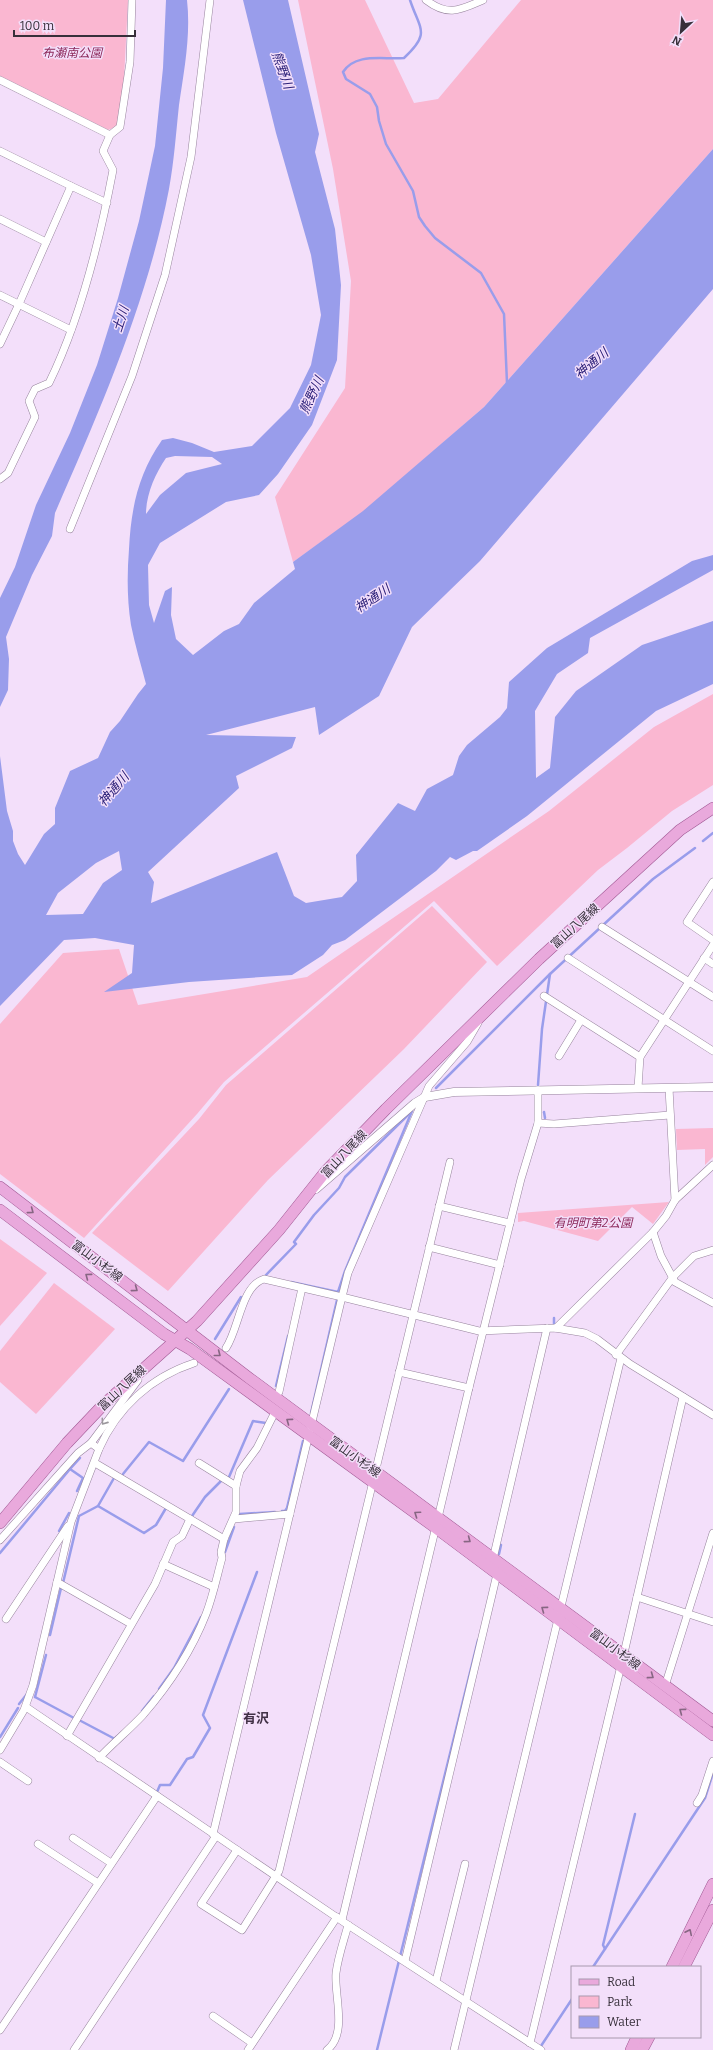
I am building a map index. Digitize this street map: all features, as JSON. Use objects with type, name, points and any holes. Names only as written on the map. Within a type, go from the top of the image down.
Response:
[{"type":"main road","name":"富山八尾線","points":[[0,1523],[67,1443],[103,1405],[187,1330],[306,1198],[326,1171],[486,1010],[539,958],[680,830],[713,808]]},
{"type":"main road","name":"富山小杉線","points":[[0,1187],[311,1425],[373,1477]]},
{"type":"main road","name":"富山小杉線","points":[[0,1210],[164,1334],[190,1349],[309,1436],[373,1477],[438,1523],[493,1559],[713,1735]]},
{"type":"main road","name":"富山小杉線","points":[[438,1523],[497,1574],[559,1613]]},
{"type":"main road","name":"富山小杉線","points":[[622,1661],[665,1686],[713,1721]]},
{"type":"main road","points":[[672,1966],[713,1884]]},
{"type":"main road","points":[[685,1966],[713,1910]]},
{"type":"main road","points":[[631,2050],[637,2038]]},
{"type":"main road","points":[[642,2050],[648,2038]]},
{"type":"street","points":[[0,479],[8,473],[35,418],[29,401],[36,389],[49,383],[62,357],[93,258],[107,203],[113,170],[103,151],[110,135],[120,127],[126,72],[129,15],[132,0]]},
{"type":"street","points":[[70,528],[132,376],[165,275],[191,157],[210,0]]},
{"type":"street","points":[[426,0],[436,8],[454,12],[483,0]]},
{"type":"street","points":[[0,80],[110,135]]},
{"type":"street","points":[[0,151],[107,203]]},
{"type":"street","points":[[0,344],[20,304],[71,186]]},
{"type":"street","points":[[0,219],[46,242]]},
{"type":"street","points":[[0,295],[71,330]]},
{"type":"street","points":[[713,882],[686,922],[713,940]]},
{"type":"street","points":[[602,927],[713,997]]},
{"type":"street","points":[[638,1088],[640,1057],[665,1021],[713,945]]},
{"type":"street","points":[[568,958],[713,1051]]},
{"type":"street","points":[[704,958],[713,964]]},
{"type":"street","points":[[544,996],[640,1057]]},
{"type":"street","points":[[74,2050],[215,1835],[348,1273],[416,1112],[425,1097],[429,1086],[467,1042],[486,1010]]},
{"type":"street","points":[[559,1056],[582,1020]]},
{"type":"street","points":[[306,1198],[398,1116],[425,1097],[454,1092],[713,1087]]},
{"type":"street","points":[[669,1088],[675,1200]]},
{"type":"street","points":[[248,2050],[340,1919],[438,1523],[469,1388],[510,1223],[527,1156],[538,1123],[538,1090]]},
{"type":"street","points":[[538,1123],[554,1124],[670,1115]]},
{"type":"street","points":[[237,1850],[201,1904],[242,1930],[276,1877],[281,1864],[450,1162]]},
{"type":"street","points":[[556,1328],[653,1232],[666,1216],[675,1200],[713,1165]]},
{"type":"street","points":[[439,1206],[510,1223]]},
{"type":"street","points":[[653,1232],[661,1256],[676,1282],[713,1303]]},
{"type":"street","points":[[429,1247],[500,1265]]},
{"type":"street","points":[[454,2050],[467,2001],[619,1357],[673,1277],[694,1256],[713,1250]]},
{"type":"street","points":[[226,1348],[235,1329],[246,1296],[258,1280],[264,1278],[479,1330],[556,1328],[585,1333],[597,1339],[619,1357],[713,1415]]},
{"type":"street","points":[[279,1392],[302,1288]]},
{"type":"street","points":[[493,1559],[547,1328]]},
{"type":"street","points":[[0,1540],[78,1453],[91,1443],[110,1415],[154,1358]]},
{"type":"street","points":[[0,1750],[26,1707],[33,1685],[71,1522],[100,1448],[115,1419],[137,1395],[167,1376],[194,1363]]},
{"type":"street","points":[[399,1372],[469,1388]]},
{"type":"street","points":[[530,2043],[622,1661],[683,1397]]},
{"type":"street","points":[[99,1758],[142,1716],[175,1672],[206,1614],[222,1558],[221,1552],[224,1539],[234,1519],[236,1486],[244,1464],[257,1448],[273,1416]]},
{"type":"street","points":[[91,1443],[100,1448]]},
{"type":"street","points":[[95,1462],[224,1539]]},
{"type":"street","points":[[199,1464],[236,1486]]},
{"type":"street","points":[[234,1519],[290,1514]]},
{"type":"street","points":[[66,1736],[155,1584],[173,1542],[182,1536],[190,1519]]},
{"type":"street","points":[[6,1619],[71,1522]]},
{"type":"street","points":[[665,1686],[713,1534]]},
{"type":"street","points":[[163,1564],[214,1587]]},
{"type":"street","points":[[405,1961],[497,1574]]},
{"type":"street","points":[[57,1582],[131,1624]]},
{"type":"street","points":[[637,1597],[713,1622]]},
{"type":"street","points":[[26,1707],[66,1736],[348,1925],[436,1980],[541,2050]]},
{"type":"street","points":[[697,1803],[702,1795],[713,1761]]},
{"type":"street","points":[[0,1762],[28,1781]]},
{"type":"street","points":[[0,2030],[157,1796]]},
{"type":"street","points":[[73,1838],[111,1863]]},
{"type":"street","points":[[38,1844],[98,1883]]},
{"type":"street","points":[[436,1980],[465,1864]]},
{"type":"street","points":[[327,2050],[334,2042],[338,2030],[336,1972],[348,1925]]},
{"type":"street","points":[[213,2016],[252,2043]]},
{"type":"green space","name":"布瀬南公園","points":[[0,0],[128,0],[124,79],[118,126],[108,130],[0,77]]},
{"type":"green space","points":[[298,0],[365,0],[414,103],[438,99],[521,0],[713,0],[713,149],[484,407],[363,512],[293,562],[275,497],[345,388],[351,281],[333,169]]},
{"type":"green space","points":[[713,694],[713,785],[672,811],[598,870],[497,966],[434,901],[224,1082],[197,1114],[84,1238],[0,1174],[0,1024],[63,953],[119,949],[138,1005],[307,977],[549,811],[654,727]]},
{"type":"green space","points":[[432,906],[487,962],[404,1049],[268,1180],[168,1291],[92,1233],[199,1119],[226,1085]]},
{"type":"green space","points":[[713,1128],[713,1157],[705,1165],[705,1149],[677,1150],[676,1129]]},
{"type":"green space","name":"有明町第2公園","points":[[669,1202],[653,1224],[632,1207],[598,1241],[524,1221],[518,1222],[518,1213]]},
{"type":"green space","points":[[0,1239],[47,1273],[0,1326]]},
{"type":"green space","points":[[54,1283],[115,1329],[36,1414],[0,1382],[0,1351]]},
{"type":"water","name":"土川","points":[[166,0],[187,0],[188,26],[172,168],[160,231],[136,313],[121,354],[89,435],[55,513],[52,536],[32,575],[6,637],[9,659],[8,690],[0,707],[0,598],[15,567],[36,505],[70,433],[97,365],[118,298],[139,221],[155,146],[163,68]]},
{"type":"water","points":[[243,0],[288,0],[319,134],[315,152],[335,229],[341,285],[337,360],[312,425],[278,474],[259,495],[226,502],[160,543],[148,565],[149,605],[154,623],[165,591],[172,587],[171,615],[176,639],[193,655],[224,631],[239,624],[254,603],[295,569],[293,562],[363,511],[484,407],[713,149],[713,289],[480,561],[412,627],[379,696],[319,735],[315,707],[206,735],[296,737],[292,748],[236,776],[239,788],[148,872],[154,882],[151,903],[277,852],[294,896],[306,903],[342,897],[357,881],[356,855],[398,803],[415,811],[427,789],[453,775],[459,756],[467,745],[500,717],[507,708],[509,682],[547,648],[692,561],[713,555],[713,570],[590,638],[588,653],[557,674],[535,711],[536,778],[550,768],[555,717],[576,691],[642,645],[713,621],[713,684],[656,711],[527,816],[477,851],[473,851],[456,860],[450,857],[436,871],[345,940],[332,945],[323,955],[292,975],[189,982],[104,992],[132,973],[134,945],[95,938],[64,940],[0,1006],[0,756],[7,811],[13,831],[13,841],[18,854],[25,865],[44,834],[55,824],[55,808],[70,771],[98,758],[110,732],[120,721],[146,684],[131,625],[128,597],[128,568],[130,534],[137,492],[147,466],[154,453],[162,440],[173,438],[192,443],[214,452],[252,446],[290,408],[311,365],[321,315],[311,255],[276,133]],"holes":[[[175,456],[212,457],[222,464],[186,473],[160,495],[146,514],[149,492],[158,471],[166,458]],[[119,851],[122,870],[103,883],[83,914],[46,915],[58,893],[96,863]]]},
{"type":"waterway","points":[[410,0],[421,31],[418,43],[412,50],[404,58],[363,59],[355,62],[343,72],[346,79],[370,94],[377,107],[379,121],[386,144],[413,191],[419,217],[435,238],[481,273],[504,314],[507,383]]},
{"type":"waterway","points":[[703,841],[713,833]]},
{"type":"waterway","points":[[436,1088],[550,974],[653,879],[695,848]]},
{"type":"waterway","points":[[538,1085],[542,1029],[550,974]]},
{"type":"waterway","points":[[291,1282],[338,1292],[345,1271],[412,1111]]},
{"type":"waterway","points":[[544,1112],[545,1118]]},
{"type":"waterway","points":[[265,1276],[296,1244],[294,1242],[314,1215],[339,1188],[345,1177],[410,1113]]},
{"type":"waterway","points":[[215,1339],[241,1297]]},
{"type":"waterway","points":[[311,1413],[337,1300]]},
{"type":"waterway","points":[[554,1318],[554,1325]]},
{"type":"waterway","points":[[276,1386],[288,1336]]},
{"type":"waterway","points":[[123,1474],[149,1442],[183,1461],[229,1389]]},
{"type":"waterway","points":[[229,1477],[253,1421],[266,1423]]},
{"type":"waterway","points":[[282,1511],[285,1511],[287,1508],[303,1441]]},
{"type":"waterway","points":[[77,1491],[83,1478],[70,1469],[80,1458]]},
{"type":"waterway","points":[[0,1553],[70,1469]]},
{"type":"waterway","points":[[63,1583],[79,1516],[98,1506],[114,1478]]},
{"type":"waterway","points":[[192,1516],[205,1497],[221,1481]]},
{"type":"waterway","points":[[98,1506],[144,1533],[156,1525],[166,1508]]},
{"type":"waterway","points":[[240,1514],[275,1512]]},
{"type":"waterway","points":[[59,1531],[69,1513]]},
{"type":"waterway","points":[[225,1552],[234,1527]]},
{"type":"waterway","points":[[499,1554],[501,1545]]},
{"type":"waterway","points":[[157,1792],[160,1785],[170,1785],[187,1759],[193,1757],[210,1728],[203,1715],[257,1572]]},
{"type":"waterway","points":[[50,1635],[61,1588]]},
{"type":"waterway","points":[[159,1689],[174,1668],[201,1617]]},
{"type":"waterway","points":[[377,2050],[478,1640]]},
{"type":"waterway","points":[[35,1697],[46,1655]]},
{"type":"waterway","points":[[19,1704],[27,1694]]},
{"type":"waterway","points":[[142,1711],[154,1696]]},
{"type":"waterway","points":[[35,1697],[74,1718]]},
{"type":"waterway","points":[[0,1737],[18,1708]]},
{"type":"waterway","points":[[79,1720],[115,1739],[116,1737]]},
{"type":"waterway","points":[[594,1966],[705,1798],[713,1773]]},
{"type":"waterway","points":[[605,1949],[603,1945],[635,1814]]},
{"type":"waterway","points":[[539,2049],[571,2001]]},
{"type":"district","name":"有沢","points":[[256,1718]]},
{"type":"water label","name":"熊野川","points":[[283,70]]},
{"type":"water label","name":"神通川","points":[[591,363]]},
{"type":"water label","name":"熊野川","points":[[311,395]]},
{"type":"water label","name":"神通川","points":[[372,598]]},
{"type":"water label","name":"神通川","points":[[113,789]]}]
